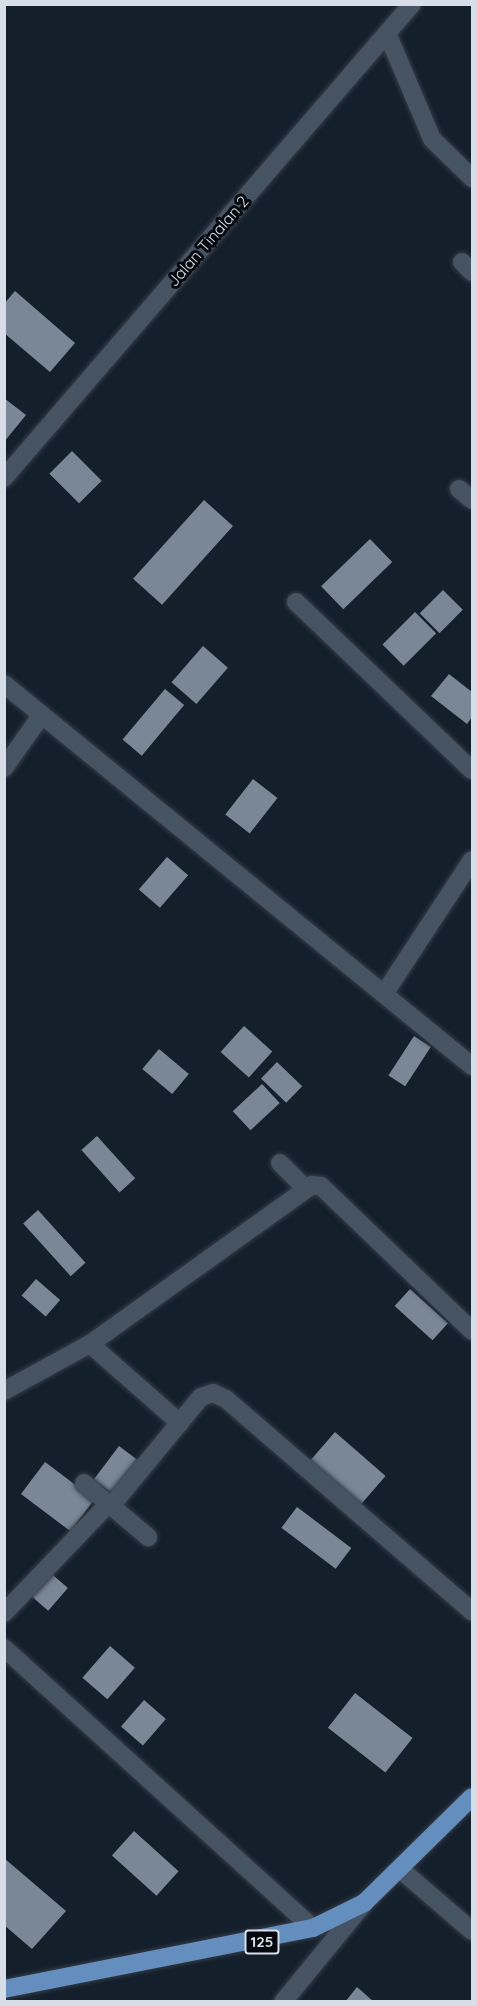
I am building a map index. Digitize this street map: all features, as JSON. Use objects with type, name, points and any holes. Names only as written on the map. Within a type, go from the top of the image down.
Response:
[{"type":"main road","name":"125","points":[[4,1989],[313,1928],[364,1903],[472,1797]]},
{"type":"street","name":"Jalan Tinalan 2","points":[[4,478],[412,4]]},
{"type":"street","points":[[387,33],[432,139],[472,178]]},
{"type":"street","points":[[297,602],[472,770]]},
{"type":"street","points":[[4,684],[472,1065]]},
{"type":"street","points":[[4,768],[41,716]]},
{"type":"street","points":[[384,994],[472,860]]},
{"type":"street","points":[[280,1163],[305,1188]]},
{"type":"street","points":[[4,1391],[90,1344],[305,1188],[321,1186],[472,1331]]},
{"type":"street","points":[[90,1344],[180,1423]]},
{"type":"street","points":[[4,1612],[110,1504],[201,1397],[213,1393],[226,1399],[472,1611]]},
{"type":"street","points":[[84,1483],[148,1536]]},
{"type":"street","points":[[4,1648],[313,1928]]},
{"type":"street","points":[[399,1869],[472,1931]]},
{"type":"street","points":[[283,2001],[364,1903]]},
{"type":"building","points":[[15,291],[75,343],[50,372],[4,333],[4,304]]},
{"type":"building","points":[[4,398],[26,415],[4,442]]},
{"type":"building","points":[[72,451],[102,481],[79,503],[49,474]]},
{"type":"building","points":[[204,500],[233,526],[162,605],[133,579]]},
{"type":"building","points":[[370,539],[392,562],[343,609],[321,586]]},
{"type":"building","points":[[443,590],[463,610],[439,633],[420,613]]},
{"type":"building","points":[[415,612],[436,633],[404,666],[382,645]]},
{"type":"building","points":[[203,646],[228,668],[196,704],[172,682]]},
{"type":"building","points":[[449,674],[472,692],[472,717],[467,724],[431,696]]},
{"type":"building","points":[[165,689],[184,705],[142,756],[123,740]]},
{"type":"building","points":[[253,779],[277,798],[250,834],[225,814]]},
{"type":"building","points":[[167,857],[188,875],[160,908],[139,889]]},
{"type":"building","points":[[244,1026],[272,1051],[249,1077],[221,1052]]},
{"type":"building","points":[[414,1036],[431,1047],[405,1086],[388,1075]]},
{"type":"building","points":[[159,1049],[189,1074],[172,1094],[142,1069]]},
{"type":"building","points":[[277,1062],[302,1086],[286,1103],[261,1079]]},
{"type":"building","points":[[262,1084],[280,1103],[250,1130],[233,1111]]},
{"type":"building","points":[[97,1136],[135,1178],[120,1192],[81,1150]]},
{"type":"building","points":[[38,1210],[86,1263],[71,1276],[23,1223]]},
{"type":"building","points":[[36,1279],[60,1300],[46,1317],[22,1296]]},
{"type":"building","points":[[410,1289],[448,1323],[433,1340],[395,1306]]},
{"type":"building","points":[[335,1432],[386,1476],[360,1505],[309,1461]]},
{"type":"building","points":[[119,1446],[139,1461],[114,1495],[94,1480]]},
{"type":"building","points":[[45,1462],[95,1499],[70,1531],[21,1494]]},
{"type":"building","points":[[297,1507],[351,1548],[336,1569],[281,1528]]},
{"type":"building","points":[[46,1569],[68,1588],[48,1611],[26,1592]]},
{"type":"building","points":[[110,1646],[135,1668],[107,1699],[82,1678]]},
{"type":"building","points":[[355,1693],[413,1738],[385,1773],[328,1728]]},
{"type":"building","points":[[144,1700],[166,1719],[143,1745],[121,1726]]},
{"type":"building","points":[[134,1831],[179,1871],[157,1896],[112,1856]]},
{"type":"building","points":[[4,1858],[66,1911],[32,1949],[4,1925]]},
{"type":"building","points":[[357,1987],[374,2002],[345,2002]]}]
